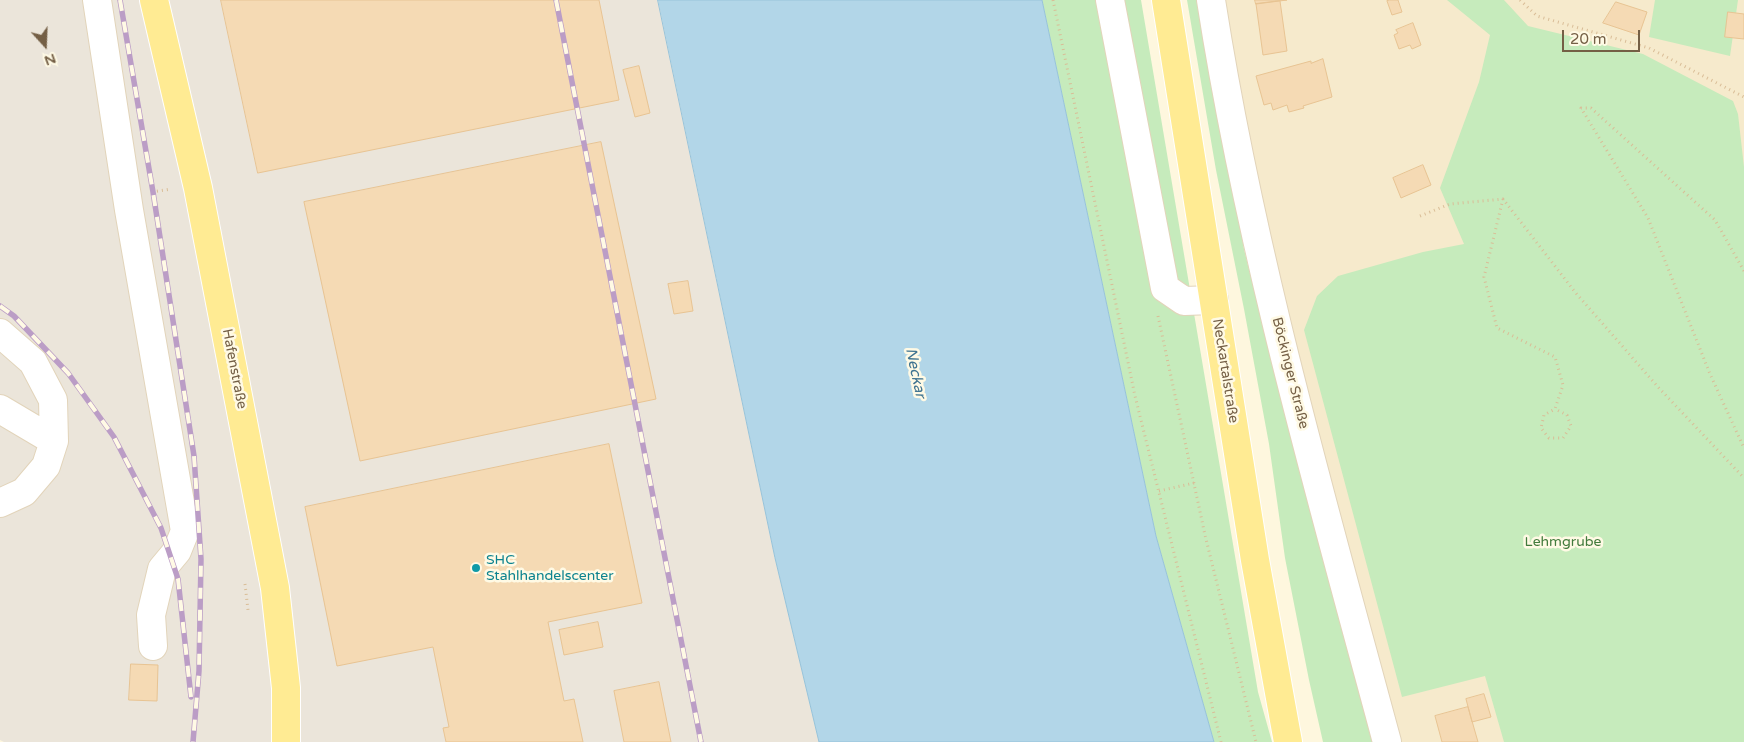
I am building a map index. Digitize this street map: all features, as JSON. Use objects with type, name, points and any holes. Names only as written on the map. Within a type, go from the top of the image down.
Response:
[{"type":"main road","name":"Hafenstraße","points":[[154,0],[198,188],[275,588],[286,688],[286,742]]},
{"type":"main road","name":"Neckartalstraße","points":[[1166,0],[1255,560],[1288,742]]},
{"type":"street","points":[[97,0],[127,197],[185,531],[177,551],[162,569],[151,615],[152,646]]},
{"type":"street","points":[[1110,0],[1165,288],[1184,301],[1214,300]]},
{"type":"street","name":"Böckinger Straße","points":[[1211,0],[1234,134],[1277,324],[1387,742]]},
{"type":"street","points":[[0,333],[33,362],[53,400],[54,441],[46,466],[24,492],[0,503]]},
{"type":"street","points":[[0,409],[54,441]]},
{"type":"path","points":[[1052,0],[1135,396],[1221,742]]},
{"type":"path","points":[[1520,0],[1537,16],[1648,48],[1744,97]]},
{"type":"path","points":[[1744,271],[1715,220],[1591,108],[1581,108],[1648,218],[1710,374],[1744,448]]},
{"type":"path","points":[[127,197],[173,189],[174,196]]},
{"type":"path","points":[[1420,216],[1450,204],[1503,199]]},
{"type":"path","points":[[1503,199],[1484,277],[1497,328],[1555,357],[1563,385],[1555,409],[1544,415],[1541,428],[1549,438],[1563,438],[1571,426],[1567,415],[1555,409]]},
{"type":"path","points":[[1503,199],[1574,292],[1658,387],[1744,478]]},
{"type":"path","points":[[1156,309],[1205,535],[1256,742]]},
{"type":"path","points":[[1159,491],[1194,483]]},
{"type":"path","points":[[244,575],[249,614]]},
{"type":"shaded area","points":[[0,0],[658,0],[775,558],[819,742],[4,742],[0,740]]},
{"type":"shaded area","points":[[1222,0],[1744,0],[1744,742],[1392,742],[1287,321]]},
{"type":"green space","points":[[1042,0],[1141,0],[1258,692],[1272,742],[1214,742],[1156,536]]},
{"type":"green space","points":[[1187,0],[1202,0],[1244,249],[1283,408],[1333,577],[1377,742],[1323,742],[1285,558],[1269,444],[1216,170]]},
{"type":"green space","name":"Lehmgrube","points":[[1447,0],[1504,0],[1528,26],[1643,54],[1733,101],[1738,114],[1744,167],[1744,742],[1504,742],[1485,676],[1402,697],[1304,330],[1317,296],[1338,276],[1423,252],[1464,244],[1440,188],[1479,82],[1490,35]]},
{"type":"green space","points":[[1655,0],[1738,0],[1730,56],[1649,37]]},
{"type":"water","name":"Neckar","points":[[658,0],[1042,0],[1156,536],[1214,742],[819,742],[775,558]]},
{"type":"building","points":[[221,0],[599,0],[619,100],[258,173]]},
{"type":"building","points":[[1255,0],[1287,0],[1256,4]]},
{"type":"building","points":[[1398,0],[1402,12],[1392,15],[1387,1]]},
{"type":"building","points":[[1280,1],[1287,51],[1263,55],[1256,4]]},
{"type":"building","points":[[1616,2],[1647,12],[1639,35],[1603,23]]},
{"type":"building","points":[[1728,12],[1744,14],[1744,39],[1725,37]]},
{"type":"building","points":[[1413,23],[1421,45],[1412,49],[1410,45],[1399,49],[1394,35],[1398,33],[1396,30]]},
{"type":"building","points":[[1323,59],[1332,97],[1289,112],[1287,105],[1273,110],[1271,103],[1264,105],[1256,76]]},
{"type":"building","points":[[639,66],[650,113],[635,117],[623,70]]},
{"type":"building","points":[[601,142],[656,399],[360,461],[304,202]]},
{"type":"building","points":[[1423,165],[1431,185],[1401,198],[1393,178]]},
{"type":"building","points":[[688,281],[693,311],[674,314],[668,284]]},
{"type":"building","name":"SHC Stahlhandelscenter","points":[[609,444],[642,603],[548,622],[564,701],[574,699],[583,742],[446,742],[443,728],[449,727],[433,647],[337,666],[305,507]]},
{"type":"building","points":[[598,622],[603,647],[564,655],[559,630]]},
{"type":"building","points":[[131,664],[158,665],[157,701],[129,700]]},
{"type":"building","points":[[659,682],[671,742],[624,742],[614,691]]},
{"type":"building","points":[[1484,694],[1491,717],[1472,722],[1466,699]]},
{"type":"building","points":[[1468,707],[1478,742],[1442,742],[1435,716]]},
{"type":"railway","points":[[120,0],[153,192],[194,456],[201,559],[199,671],[193,742]]},
{"type":"railway","points":[[556,0],[701,742]]},
{"type":"railway","points":[[0,306],[14,316],[68,373],[114,437],[161,528],[178,579],[191,697]]},
{"type":"place","name":"SHC Stahlhandelscenter","points":[[476,568]]}]
